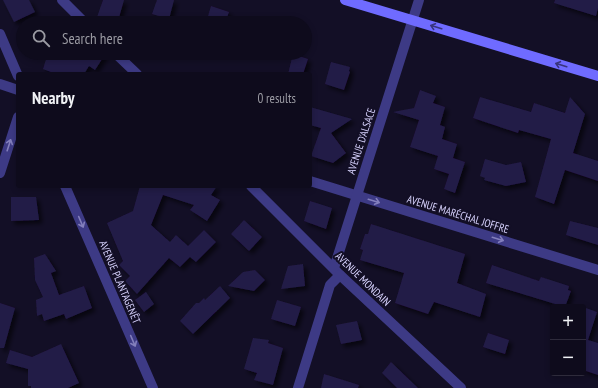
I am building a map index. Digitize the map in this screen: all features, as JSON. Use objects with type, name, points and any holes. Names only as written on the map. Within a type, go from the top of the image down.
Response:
[{"type":"street","points":[[62,0],[78,16]]},
{"type":"street","points":[[345,0],[598,76]]},
{"type":"street","name":"AVENUE D'ALSACE","points":[[298,388],[330,285],[337,272],[357,195],[419,0]]},
{"type":"street","points":[[0,34],[16,72]]},
{"type":"street","points":[[123,60],[135,72]]},
{"type":"street","points":[[0,84],[16,89]]},
{"type":"street","points":[[0,174],[16,123]]},
{"type":"street","name":"AVENUE MARÉCHAL JOFFRE","points":[[312,182],[598,270]]},
{"type":"street","name":"AVENUE PLANTAGENÊT","points":[[67,188],[153,388]]},
{"type":"street","name":"AVENUE MONDAIN","points":[[253,188],[337,272],[461,388]]},
{"type":"building","points":[[3,0],[29,0],[35,12],[27,16],[16,16],[16,21],[14,22]]},
{"type":"building","points":[[103,0],[124,0],[119,16],[97,16]]},
{"type":"building","points":[[157,0],[174,0],[170,16],[159,16],[152,14]]},
{"type":"building","points":[[555,0],[598,0],[596,16],[554,3]]},
{"type":"building","points":[[211,6],[229,12],[228,16],[208,16]]},
{"type":"building","points":[[46,60],[101,60],[95,70],[89,66],[85,72],[51,72],[43,69]]},
{"type":"building","points":[[292,60],[308,60],[304,72],[288,72]]},
{"type":"building","points":[[331,62],[350,67],[350,72],[344,90],[325,84]]},
{"type":"building","points":[[420,90],[436,96],[433,103],[445,107],[440,125],[445,127],[442,139],[457,144],[453,158],[465,162],[455,193],[444,189],[449,174],[434,169],[438,156],[410,147],[419,120],[393,112],[414,108]]},
{"type":"building","points":[[480,97],[531,112],[534,103],[565,113],[570,97],[585,114],[573,153],[598,161],[598,181],[565,170],[554,204],[535,197],[551,139],[519,130],[518,133],[473,118]]},
{"type":"building","points":[[312,108],[352,119],[331,133],[346,153],[333,163],[312,156],[321,128],[312,126]]},
{"type":"building","points":[[485,159],[506,165],[521,162],[526,182],[506,186],[484,180],[485,178],[480,176]]},
{"type":"building","points":[[139,188],[216,188],[211,195],[220,200],[207,221],[190,210],[194,205],[163,195],[151,225],[170,242],[176,235],[188,246],[204,230],[216,242],[196,262],[190,257],[180,267],[169,258],[137,294],[125,281],[130,276],[119,265],[123,261],[107,223],[133,211]]},
{"type":"building","points":[[11,197],[36,197],[39,220],[11,221]]},
{"type":"building","points":[[310,201],[332,208],[326,229],[304,221]]},
{"type":"building","points":[[244,220],[262,237],[249,251],[231,234]]},
{"type":"building","points":[[570,221],[598,228],[598,245],[566,235]]},
{"type":"building","points":[[371,224],[465,254],[457,283],[486,294],[480,317],[434,302],[428,314],[395,303],[404,273],[360,260],[363,250],[360,249],[365,234],[368,234]]},
{"type":"building","points":[[45,254],[56,271],[51,273],[59,295],[84,286],[92,308],[66,319],[64,314],[44,321],[42,314],[37,316],[36,300],[43,297],[35,280],[34,258]]},
{"type":"building","points":[[303,264],[305,286],[281,289],[288,266]]},
{"type":"building","points":[[492,265],[539,281],[541,277],[569,286],[568,290],[571,291],[566,304],[555,304],[486,283]]},
{"type":"building","points":[[255,270],[265,280],[254,291],[228,286],[243,272]]},
{"type":"building","points":[[220,286],[230,298],[193,334],[180,321],[196,303],[199,303],[204,298],[205,300]]},
{"type":"building","points":[[146,292],[154,304],[144,312],[135,300]]},
{"type":"building","points":[[277,300],[301,307],[295,326],[271,319]]},
{"type":"building","points":[[0,303],[15,308],[4,348],[0,348]]},
{"type":"building","points":[[586,308],[597,312],[588,340],[598,343],[598,375],[586,371]]},
{"type":"building","points":[[357,321],[362,340],[341,344],[336,325]]},
{"type":"building","points":[[488,333],[509,340],[505,354],[483,347]]},
{"type":"building","points":[[253,338],[269,340],[268,343],[283,348],[273,385],[254,380],[257,373],[244,369]]},
{"type":"building","points":[[61,344],[79,383],[68,388],[31,388],[31,386],[28,386],[28,369],[6,363],[10,350],[32,357]]},
{"type":"building","points":[[391,362],[418,388],[397,388],[382,373]]},
{"type":"building","points":[[324,374],[359,385],[358,388],[321,388]]}]
